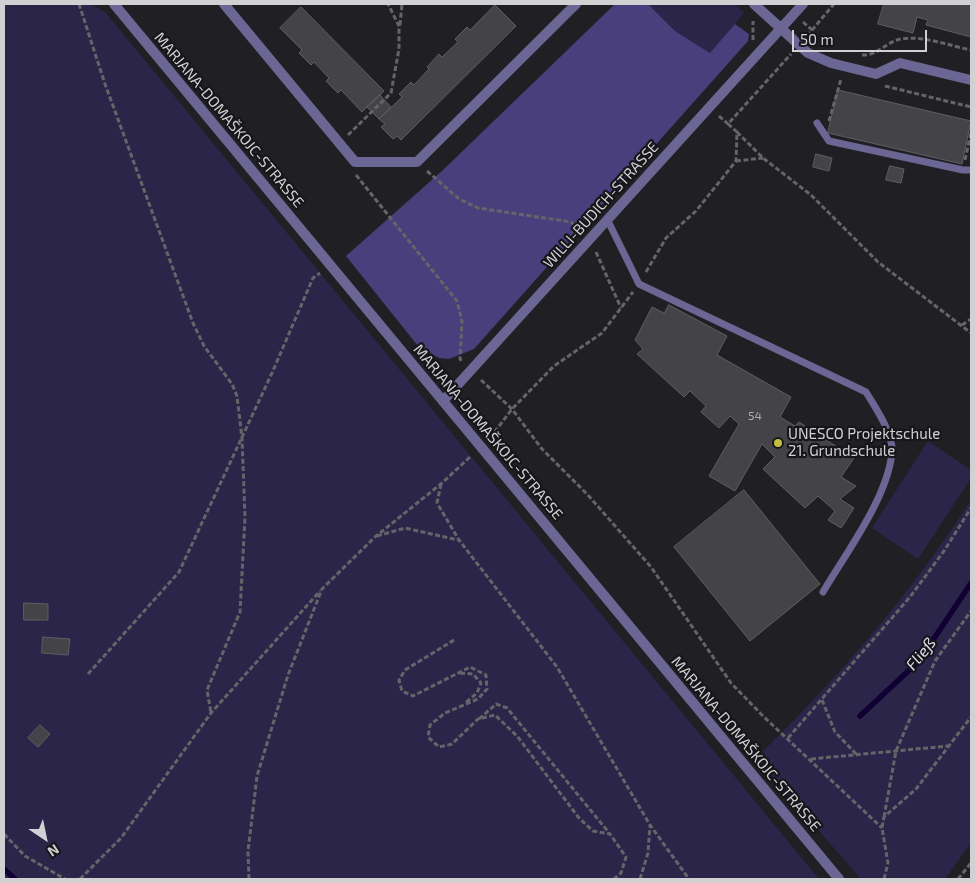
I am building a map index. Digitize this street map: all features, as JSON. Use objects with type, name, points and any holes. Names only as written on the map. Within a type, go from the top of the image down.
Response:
[{"type":"street","name":"MARJANA-DOMAŠKOJC-STRASSE","points":[[114,4],[839,879]]},
{"type":"street","points":[[224,4],[355,162],[417,162],[576,4]]},
{"type":"street","points":[[754,4],[798,46],[808,53],[831,63],[876,74],[900,63],[971,80]]},
{"type":"street","name":"WILLI-BUDICH-STRASSE","points":[[443,401],[608,221],[802,4]]},
{"type":"lane","points":[[817,123],[830,141],[963,170],[971,170]]},
{"type":"lane","points":[[608,221],[639,284],[866,392],[882,417],[892,450],[879,498],[823,592]]},
{"type":"path","points":[[79,4],[105,84],[193,324],[204,346],[232,384],[237,396],[242,438],[245,517],[240,612],[207,690],[211,714]]},
{"type":"path","points":[[388,4],[400,26]]},
{"type":"path","points":[[340,142],[391,93],[399,49],[402,4]]},
{"type":"path","points":[[834,4],[728,124],[763,158],[811,196],[878,262],[971,333]]},
{"type":"path","points":[[805,37],[812,42]]},
{"type":"path","points":[[856,55],[870,56],[900,39],[916,39],[971,50]]},
{"type":"path","points":[[80,879],[122,838],[211,714],[322,589],[375,537],[442,483],[497,432],[512,409],[554,366],[602,334],[639,284],[666,238],[696,211],[736,161],[737,132]]},
{"type":"path","points":[[736,161],[748,158],[763,158]]},
{"type":"path","points":[[355,162],[350,168],[457,301],[462,322],[460,359],[512,409],[542,449],[587,494],[651,567],[731,683],[882,828]]},
{"type":"path","points":[[417,162],[459,198],[478,208],[571,222],[584,233]]},
{"type":"path","points":[[88,674],[180,572],[313,278],[330,265]]},
{"type":"path","points":[[962,325],[971,319]]},
{"type":"path","points":[[442,483],[437,503],[459,540],[557,667],[650,825],[689,879]]},
{"type":"path","points":[[788,738],[910,597],[944,551],[971,508]]},
{"type":"path","points":[[375,537],[405,528],[459,540]]},
{"type":"path","points":[[249,879],[248,851],[257,776],[288,675],[322,589]]},
{"type":"path","points":[[884,879],[888,863],[882,828],[896,751],[935,661],[971,611]]},
{"type":"path","points":[[454,640],[405,670],[399,680],[402,691],[412,696],[470,667],[486,675],[487,689],[478,699],[444,712],[430,725],[428,737],[439,747],[452,744],[496,704],[507,708],[610,834],[626,858],[621,873],[614,879]]},
{"type":"path","points":[[460,673],[473,674],[481,683],[477,693],[463,705]]},
{"type":"path","points":[[822,699],[835,732],[858,756]]},
{"type":"path","points":[[478,719],[494,715],[506,724],[580,818],[593,831],[610,834]]},
{"type":"path","points":[[884,817],[916,789],[971,717]]},
{"type":"path","points":[[811,759],[949,746]]},
{"type":"path","points":[[640,879],[648,853],[650,825]]},
{"type":"path","points":[[4,834],[25,856],[65,879]]},
{"type":"path","points":[[958,879],[971,862]]},
{"type":"shaded area","points":[[4,4],[91,4],[105,12],[819,879],[4,879]]},
{"type":"shaded area","points":[[615,4],[648,4],[675,31],[710,53],[735,24],[749,34],[748,41],[474,349],[449,359],[439,358],[418,346],[346,256],[443,170]]},
{"type":"shaded area","points":[[648,4],[734,4],[744,13],[711,53],[675,31]]},
{"type":"shaded area","points":[[928,441],[971,470],[971,478],[918,559],[872,528]]},
{"type":"shaded area","points":[[971,500],[971,843],[945,879],[861,879],[756,758],[844,667],[898,603]]},
{"type":"building","points":[[884,4],[971,4],[971,37],[926,25],[928,20],[917,17],[913,33],[878,24]]},
{"type":"building","points":[[495,5],[516,26],[401,140],[397,136],[393,139],[381,127],[385,124],[379,119],[402,97],[399,94],[411,82],[414,85],[429,69],[427,67],[439,54],[442,57],[458,42],[455,39],[467,27],[470,30]]},
{"type":"building","points":[[301,7],[384,91],[362,112],[341,90],[338,93],[326,81],[329,78],[314,62],[311,65],[299,53],[302,50],[280,28]]},
{"type":"building","points":[[838,90],[971,121],[962,164],[828,133]]},
{"type":"building","points":[[380,95],[391,107],[379,119],[367,107]]},
{"type":"building","points":[[816,154],[832,158],[829,171],[813,167]]},
{"type":"building","points":[[890,166],[904,169],[901,183],[886,180]]},
{"type":"building","points":[[669,305],[727,336],[717,355],[791,397],[780,417],[795,426],[799,422],[854,458],[841,477],[856,486],[840,499],[854,508],[841,528],[828,520],[835,511],[818,496],[805,508],[763,469],[775,457],[762,444],[735,491],[709,476],[739,424],[730,416],[719,428],[701,412],[706,406],[690,391],[684,397],[637,354],[643,349],[635,340],[652,307],[664,313]]},
{"type":"building","points":[[744,490],[820,584],[750,641],[674,547]]},
{"type":"building","points":[[24,603],[48,604],[48,620],[24,620]]},
{"type":"building","points":[[43,637],[70,639],[68,655],[42,653]]},
{"type":"building","points":[[40,725],[50,734],[38,747],[28,738]]},
{"type":"waterway","name":"Fließ","points":[[860,716],[919,661],[971,583]]},
{"type":"waterway","name":"Fließ","points":[[4,869],[15,879]]},
{"type":"place","name":"UNESCO Projektschule 21. Grundschule","points":[[778,443]]}]
